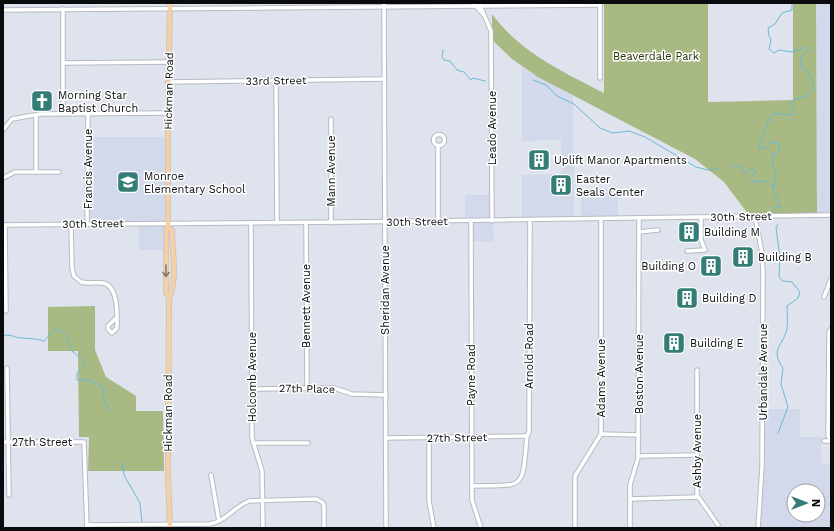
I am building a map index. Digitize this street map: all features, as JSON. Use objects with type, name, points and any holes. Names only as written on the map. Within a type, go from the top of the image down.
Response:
[{"type":"main road","name":"Hickman Road","points":[[170,6],[168,82],[168,225],[172,230],[173,263],[172,292],[169,298],[168,470],[170,526]]},
{"type":"street","points":[[274,3],[274,8]]},
{"type":"street","points":[[474,4],[485,16]]},
{"type":"street","points":[[480,4],[485,16]]},
{"type":"street","points":[[3,10],[170,6],[274,8],[384,5],[600,4],[600,78]]},
{"type":"street","name":"Sheridan Avenue","points":[[384,5],[386,528]]},
{"type":"street","points":[[63,9],[63,114]]},
{"type":"street","name":"Leado Avenue","points":[[485,16],[491,35],[492,221]]},
{"type":"street","points":[[63,63],[169,62]]},
{"type":"street","name":"33rd Street","points":[[168,82],[384,79]]},
{"type":"street","points":[[276,81],[277,223]]},
{"type":"street","name":"Francis Avenue","points":[[88,113],[88,224]]},
{"type":"street","points":[[3,130],[12,119],[36,114],[168,113]]},
{"type":"street","points":[[36,114],[36,172]]},
{"type":"street","name":"Mann Avenue","points":[[331,119],[331,223]]},
{"type":"street","points":[[438,146],[438,221]]},
{"type":"street","points":[[3,178],[15,172],[59,172]]},
{"type":"street","name":"30th Street","points":[[4,225],[168,225],[831,216]]},
{"type":"street","name":"Urbandale Avenue","points":[[755,217],[762,253],[763,279],[762,467],[758,528]]},
{"type":"street","points":[[687,251],[704,250],[701,218]]},
{"type":"street","name":"Boston Avenue","points":[[630,528],[630,485],[638,456],[639,435],[639,219]]},
{"type":"street","name":"Arnold Road","points":[[472,486],[512,485],[519,481],[524,473],[527,436],[529,432],[530,220]]},
{"type":"street","name":"Adams Avenue","points":[[574,528],[575,476],[601,434],[601,220]]},
{"type":"street","name":"Payne Road","points":[[471,221],[472,486],[474,509],[481,528]]},
{"type":"street","name":"Holcomb Avenue","points":[[251,223],[253,443],[261,462],[263,528]]},
{"type":"street","name":"Bennett Avenue","points":[[306,223],[307,388]]},
{"type":"street","points":[[71,224],[73,273],[81,282],[103,283],[111,287],[115,295],[116,318]]},
{"type":"street","points":[[4,225],[6,311]]},
{"type":"street","points":[[639,232],[658,230]]},
{"type":"street","points":[[824,297],[831,279]]},
{"type":"street","points":[[830,330],[828,436],[831,441]]},
{"type":"street","points":[[7,368],[9,495]]},
{"type":"street","name":"Ashby Avenue","points":[[697,370],[698,497],[718,524]]},
{"type":"street","name":"27th Place","points":[[252,389],[334,388],[352,394],[386,395]]},
{"type":"street","points":[[601,434],[639,435]]},
{"type":"street","name":"27th Street","points":[[386,438],[527,436]]},
{"type":"street","points":[[428,438],[429,501],[434,528]]},
{"type":"street","points":[[824,441],[831,441]]},
{"type":"street","name":"27th Street","points":[[3,442],[81,442],[86,445],[87,527]]},
{"type":"street","points":[[253,443],[308,443]]},
{"type":"street","points":[[638,456],[697,455]]},
{"type":"street","points":[[210,475],[219,522]]},
{"type":"street","points":[[630,499],[698,497]]},
{"type":"street","points":[[87,527],[210,524],[219,522],[243,503],[262,500],[316,499],[322,502],[324,506],[324,528]]},
{"type":"shaded area","points":[[816,3],[831,3],[831,212],[817,213]]},
{"type":"shaded area","points":[[522,67],[573,96],[574,217],[581,217],[581,189],[618,189],[618,219],[522,220],[522,175],[561,174],[561,140],[522,141]]},
{"type":"shaded area","name":"Monroe Elementary School","points":[[88,137],[168,137],[168,250],[139,250],[139,224],[88,224]]},
{"type":"shaded area","points":[[465,195],[492,195],[494,242],[471,241],[471,221],[465,221]]},
{"type":"shaded area","points":[[763,409],[800,409],[800,437],[821,437],[821,463],[831,464],[831,528],[758,528]]},
{"type":"green space","name":"Beaverdale Park","points":[[604,3],[708,3],[708,102],[793,100],[793,3],[816,3],[817,213],[748,214],[724,182],[695,159],[538,77],[512,59],[492,40],[492,14],[503,28],[516,40],[543,60],[604,93]]},
{"type":"green space","points":[[95,306],[95,350],[106,377],[136,396],[136,411],[163,411],[164,471],[88,471],[89,437],[79,437],[78,351],[48,351],[48,307]]},
{"type":"waterway","points":[[774,211],[773,208],[781,207],[773,189],[776,179],[772,158],[773,154],[778,152],[780,144],[771,142],[765,148],[760,149],[759,147],[771,115],[794,114],[790,104],[793,101],[807,95],[813,88],[813,82],[809,73],[802,69],[801,59],[807,51],[806,47],[792,52],[779,50],[774,53],[769,49],[771,40],[768,28],[775,24],[782,13],[792,10],[792,3]]},
{"type":"waterway","points":[[443,50],[442,57],[444,60],[450,61],[457,70],[464,72],[471,80],[473,78],[485,81]]},
{"type":"waterway","points":[[533,80],[546,85],[557,96],[574,104],[600,128],[613,133],[629,131],[645,137],[696,167],[708,170],[718,168]]},
{"type":"waterway","points":[[732,166],[739,165],[742,171],[746,173],[748,170],[754,169],[757,172],[752,176],[752,182],[764,181],[774,186]]},
{"type":"waterway","points":[[778,224],[776,228],[780,257],[779,277],[783,281],[792,282],[800,292],[798,298],[787,306],[787,328],[777,351],[777,356],[783,368],[781,384],[788,407],[778,433]]},
{"type":"waterway","points":[[3,336],[10,335],[19,338],[44,341],[55,329],[66,335],[72,351],[85,362],[77,373],[77,380],[90,380],[103,387],[103,398],[110,411]]},
{"type":"waterway","points":[[122,461],[124,475],[140,503],[142,522]]},
{"type":"place","name":"Morning Star Baptist Church","points":[[42,101]]},
{"type":"place","name":"Uplift Manor Apartments","points":[[539,160]]},
{"type":"place","name":"Monroe Elementary School","points":[[128,182]]},
{"type":"place","name":"Easter Seals Center","points":[[561,185]]},
{"type":"place","name":"Building M","points":[[689,232]]},
{"type":"place","name":"Building B","points":[[743,257]]},
{"type":"place","name":"Building O","points":[[711,266]]},
{"type":"place","name":"Building D","points":[[687,298]]},
{"type":"place","name":"Building E","points":[[674,343]]}]
